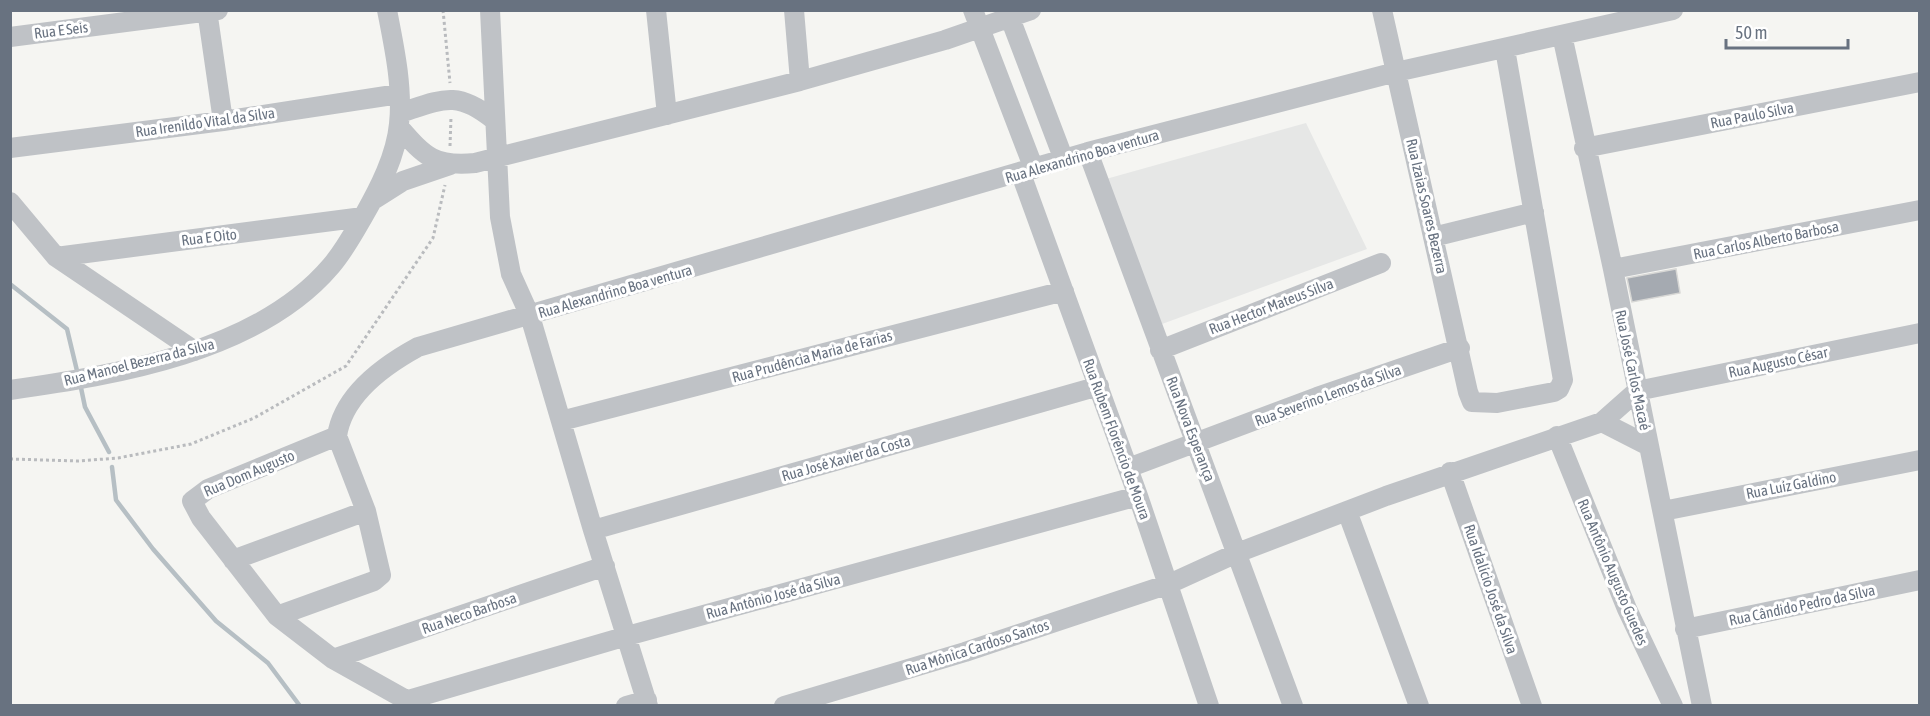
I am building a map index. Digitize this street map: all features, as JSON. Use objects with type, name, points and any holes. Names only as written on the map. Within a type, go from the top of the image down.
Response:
[{"type":"street","name":"Rua Manoel Bezerra da Silva","points":[[10,390],[123,369],[195,351],[249,329],[299,296],[329,268],[368,208],[389,163],[399,111],[387,10]]},
{"type":"street","points":[[490,10],[494,120],[504,243],[511,274],[530,316],[593,530],[648,703],[626,705]]},
{"type":"street","points":[[656,10],[667,115]]},
{"type":"street","points":[[794,10],[800,81]]},
{"type":"street","points":[[368,208],[403,181],[450,165],[498,158],[800,81],[976,20],[1031,10]]},
{"type":"street","name":"Rua Izaias Soares Bezerra","points":[[1382,10],[1472,402],[1497,403],[1554,392],[1562,385],[1563,369],[1534,212]]},
{"type":"street","name":"Rua Alexandrino Boa ventura","points":[[337,436],[339,422],[370,381],[392,362],[418,347],[1088,152],[1396,72],[1562,35],[1592,19],[1673,10]]},
{"type":"street","points":[[210,11],[223,121]]},
{"type":"street","name":"Rua E Seis","points":[[10,37],[210,11]]},
{"type":"street","points":[[1008,15],[1064,160]]},
{"type":"street","name":"Rua Rubem Florêncio de Moura","points":[[976,20],[1027,171],[1064,291],[1138,496],[1209,705]]},
{"type":"street","name":"Rua José Carlos Macaé","points":[[1562,35],[1584,148],[1613,269],[1636,391],[1702,705]]},
{"type":"street","points":[[1433,237],[1534,212],[1505,49]]},
{"type":"street","name":"Rua Paulo Silva","points":[[1584,148],[1920,82]]},
{"type":"street","name":"Rua Irenildo Vital da Silva","points":[[10,148],[223,121],[399,111],[451,99],[473,103],[494,120]]},
{"type":"street","points":[[399,111],[431,158],[450,165]]},
{"type":"street","name":"Rua Nova Esperança","points":[[1088,152],[1293,705]]},
{"type":"street","points":[[10,202],[56,257],[195,351]]},
{"type":"street","name":"Rua E Oito","points":[[56,257],[368,208]]},
{"type":"street","name":"Rua Carlos Alberto Barbosa","points":[[1613,269],[1920,210]]},
{"type":"street","name":"Rua Hector Mateus Silva","points":[[1160,350],[1381,263]]},
{"type":"street","name":"Rua Prudência Maria de Farias","points":[[561,421],[1064,291]]},
{"type":"street","name":"Rua Augusto César","points":[[1636,391],[1920,333]]},
{"type":"street","name":"Rua Severino Lemos da Silva","points":[[1128,468],[1460,348]]},
{"type":"street","name":"Rua José Xavier da Costa","points":[[593,530],[1099,386]]},
{"type":"street","points":[[1636,391],[1602,422],[1649,446]]},
{"type":"street","name":"Rua Mônica Cardoso Santos","points":[[784,705],[965,652],[1168,584],[1237,553],[1450,472],[1602,422]]},
{"type":"street","points":[[277,616],[379,579],[381,565],[366,512],[337,436]]},
{"type":"street","name":"Rua Dom Augusto","points":[[337,436],[197,495],[192,501],[233,560],[277,616],[333,659],[412,703]]},
{"type":"street","name":"Rua Antônio Augusto Guedes","points":[[1557,436],[1627,609],[1673,705]]},
{"type":"street","name":"Rua Luíz Galdino","points":[[1663,511],[1920,460]]},
{"type":"street","name":"Rua Idalício José da Silva","points":[[1450,472],[1533,705]]},
{"type":"street","name":"Rua Antônio José da Silva","points":[[412,703],[627,636],[1138,496]]},
{"type":"street","points":[[1347,511],[1419,705]]},
{"type":"street","points":[[233,560],[366,512]]},
{"type":"street","name":"Rua Neco Barbosa","points":[[333,659],[605,566]]},
{"type":"street","name":"Rua Cândido Pedro da Silva","points":[[1685,629],[1920,580]]},
{"type":"shaded area","points":[[1306,123],[1367,249],[1162,324],[1106,179]]},
{"type":"building","points":[[1676,269],[1680,293],[1632,302],[1627,278]]},
{"type":"waterway","points":[[10,284],[67,329],[78,375]]},
{"type":"waterway","points":[[80,383],[85,407],[109,452]]},
{"type":"waterway","points":[[112,467],[116,500],[153,549],[216,621],[268,663],[300,706]]}]
